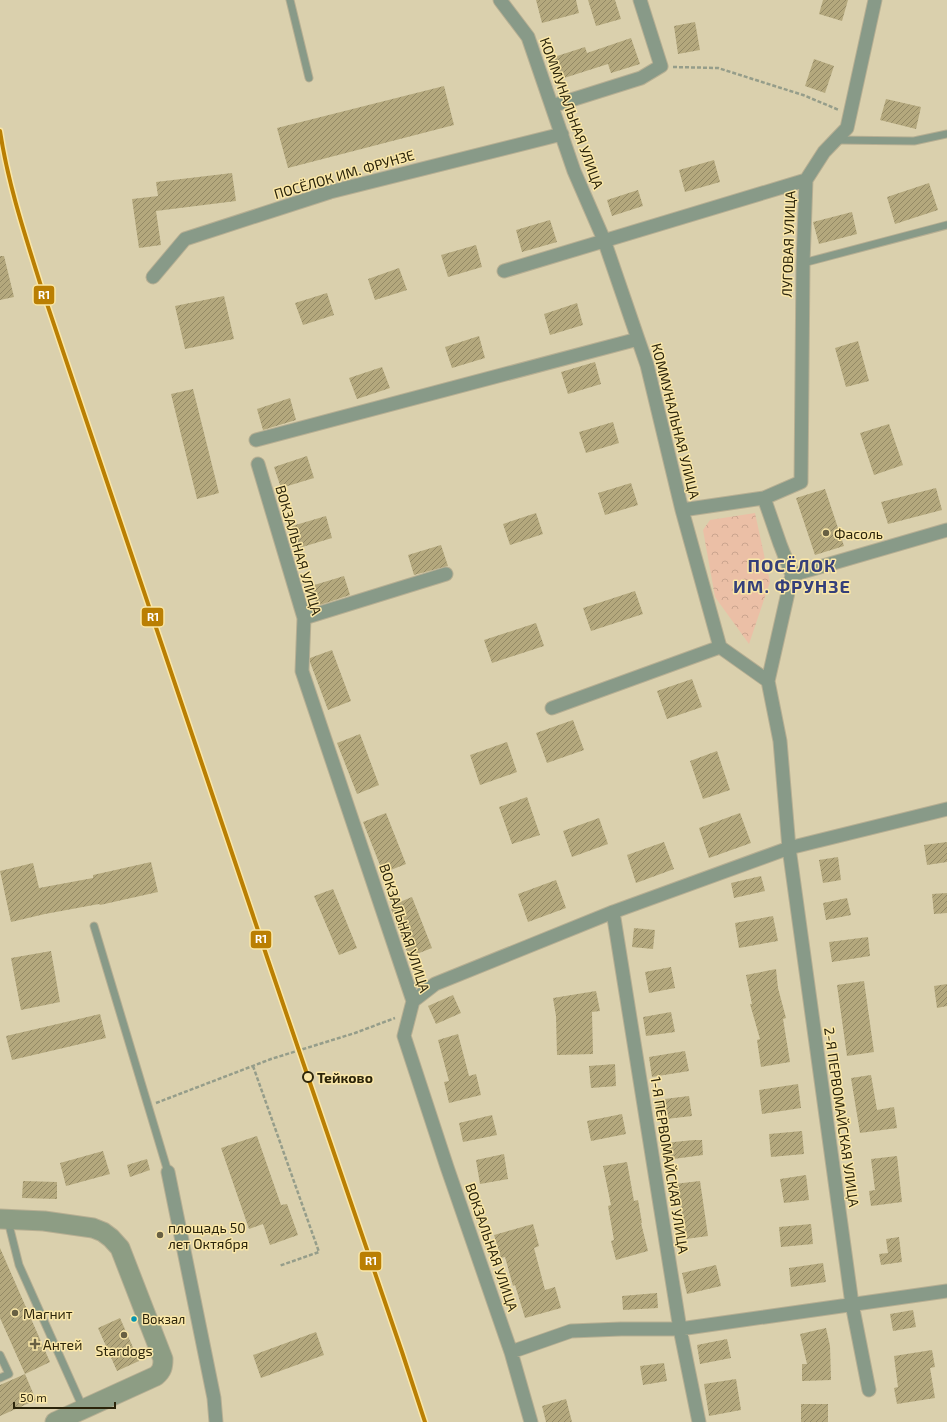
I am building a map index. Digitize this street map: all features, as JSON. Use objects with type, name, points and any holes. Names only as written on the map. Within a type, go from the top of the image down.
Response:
[{"type":"street","name":"КОММУНАЛЬНАЯ УЛИЦА","points":[[500,0],[528,37],[574,171],[604,240],[647,365],[682,510],[720,647]]},
{"type":"street","points":[[552,106],[641,78],[661,66],[640,0]]},
{"type":"street","name":"ЛУГОВАЯ УЛИЦА","points":[[764,498],[801,482],[803,263],[806,180],[824,152],[847,128],[875,0]]},
{"type":"street","name":"ПОСЁЛОК ИМ. ФРУНЗЕ","points":[[153,277],[185,240],[330,192],[562,134]]},
{"type":"street","points":[[504,271],[806,180]]},
{"type":"street","points":[[256,440],[638,339]]},
{"type":"street","name":"ВОКЗАЛЬНАЯ УЛИЦА","points":[[258,464],[304,618],[302,671],[413,1001],[404,1036],[447,1167],[511,1352],[531,1422]]},
{"type":"street","points":[[682,510],[764,498],[792,575],[768,681],[780,741],[789,848]]},
{"type":"street","points":[[792,575],[947,530]]},
{"type":"street","points":[[304,618],[446,574]]},
{"type":"street","points":[[552,708],[720,647],[768,681]]},
{"type":"street","points":[[413,1001],[435,984],[612,912],[789,848],[947,809]]},
{"type":"street","name":"2-Я ПЕРВОМАЙСКАЯ УЛИЦА","points":[[789,848],[852,1304],[869,1390]]},
{"type":"street","name":"1-Я ПЕРВОМАЙСКАЯ УЛИЦА","points":[[612,912],[680,1329],[699,1422]]},
{"type":"street","points":[[168,1172],[214,1398],[216,1422]]},
{"type":"street","points":[[4,1219],[44,1221],[93,1228],[103,1232],[111,1238],[120,1248],[163,1359],[163,1366],[156,1376],[55,1422]]},
{"type":"street","points":[[511,1352],[571,1331],[680,1329],[947,1291]]},
{"type":"lane","points":[[290,0],[309,78]]},
{"type":"lane","points":[[836,140],[914,141],[947,134]]},
{"type":"lane","points":[[803,263],[947,225]]},
{"type":"lane","points":[[94,926],[168,1172]]},
{"type":"lane","points":[[4,1219],[19,1266],[84,1409]]},
{"type":"lane","points":[[0,1355],[9,1374],[0,1378]]},
{"type":"path","points":[[661,66],[718,68],[803,95],[850,115]]},
{"type":"path","points":[[148,1106],[271,1059],[355,1033],[397,1018],[413,1001]]},
{"type":"path","points":[[254,1066],[319,1252],[279,1266]]},
{"type":"green space","points":[[755,513],[770,582],[749,644],[715,597],[703,530],[710,520]]},
{"type":"building","points":[[536,0],[576,0],[579,13],[542,23]]},
{"type":"building","points":[[588,0],[615,0],[621,19],[596,26]]},
{"type":"building","points":[[823,0],[848,0],[842,21],[819,14]]},
{"type":"building","points":[[695,22],[700,50],[678,54],[674,26]]},
{"type":"building","points":[[631,38],[640,64],[611,73],[608,64],[561,79],[554,57],[585,47],[587,53]]},
{"type":"building","points":[[814,59],[834,66],[825,93],[805,86]]},
{"type":"building","points":[[444,86],[454,125],[288,168],[277,128]]},
{"type":"building","points":[[886,99],[921,107],[916,129],[880,120]]},
{"type":"building","points":[[714,160],[720,182],[685,192],[679,170]]},
{"type":"building","points":[[232,173],[236,201],[156,211],[161,245],[139,248],[132,199],[158,196],[156,182]]},
{"type":"building","points":[[929,183],[938,210],[895,224],[887,197]]},
{"type":"building","points":[[638,190],[643,206],[612,216],[607,200]]},
{"type":"building","points":[[852,212],[857,234],[819,244],[813,222]]},
{"type":"building","points":[[550,220],[557,242],[522,252],[516,230]]},
{"type":"building","points":[[476,245],[482,267],[448,277],[441,255]]},
{"type":"building","points":[[0,256],[4,256],[14,297],[0,300]]},
{"type":"building","points":[[399,268],[407,290],[375,300],[368,279]]},
{"type":"building","points":[[327,293],[334,315],[303,325],[295,303]]},
{"type":"building","points":[[224,296],[234,339],[185,349],[175,306]]},
{"type":"building","points":[[577,303],[583,325],[550,335],[544,314]]},
{"type":"building","points":[[479,336],[485,358],[452,368],[445,347]]},
{"type":"building","points":[[858,341],[869,381],[846,387],[835,348]]},
{"type":"building","points":[[595,362],[601,384],[568,394],[561,372]]},
{"type":"building","points":[[382,367],[390,388],[357,399],[349,378]]},
{"type":"building","points":[[193,389],[219,493],[197,499],[171,394]]},
{"type":"building","points":[[290,398],[296,420],[263,430],[257,409]]},
{"type":"building","points":[[613,422],[619,443],[586,453],[579,432]]},
{"type":"building","points":[[889,424],[903,465],[874,475],[860,433]]},
{"type":"building","points":[[307,456],[314,478],[281,488],[274,467]]},
{"type":"building","points":[[631,483],[638,505],[605,515],[598,493]]},
{"type":"building","points":[[936,488],[942,510],[888,524],[881,502]]},
{"type":"building","points":[[825,489],[844,546],[815,555],[796,498]]},
{"type":"building","points":[[536,513],[543,534],[510,545],[503,524]]},
{"type":"building","points":[[326,516],[332,538],[299,548],[292,526]]},
{"type":"building","points":[[441,545],[448,566],[414,575],[408,555]]},
{"type":"building","points":[[344,576],[350,595],[317,606],[311,586]]},
{"type":"building","points":[[635,591],[643,614],[591,631],[583,608]]},
{"type":"building","points":[[536,623],[544,646],[492,663],[484,640]]},
{"type":"building","points":[[332,650],[351,701],[328,710],[310,662],[310,658]]},
{"type":"building","points":[[692,679],[702,707],[667,719],[657,691]]},
{"type":"building","points":[[573,720],[584,750],[547,763],[536,733]]},
{"type":"building","points":[[360,734],[379,785],[357,794],[337,743]]},
{"type":"building","points":[[507,742],[517,772],[480,785],[470,755]]},
{"type":"building","points":[[717,751],[730,790],[703,799],[690,761]]},
{"type":"building","points":[[527,797],[540,835],[512,844],[499,807]]},
{"type":"building","points":[[386,813],[406,864],[383,873],[363,822]]},
{"type":"building","points":[[740,813],[751,843],[709,858],[699,828]]},
{"type":"building","points":[[599,818],[608,844],[572,857],[563,831]]},
{"type":"building","points":[[664,842],[674,869],[636,883],[627,855]]},
{"type":"building","points":[[947,842],[947,862],[927,865],[924,845]]},
{"type":"building","points":[[838,857],[841,880],[823,883],[819,860]]},
{"type":"building","points":[[151,862],[158,892],[11,922],[0,871],[33,863],[39,888],[93,878],[93,875]]},
{"type":"building","points":[[761,876],[765,891],[734,898],[731,883]]},
{"type":"building","points":[[556,880],[566,908],[528,922],[518,894]]},
{"type":"building","points":[[333,889],[357,948],[339,955],[314,896]]},
{"type":"building","points":[[947,893],[947,913],[934,914],[932,894]]},
{"type":"building","points":[[412,897],[432,948],[409,957],[390,906]]},
{"type":"building","points":[[847,898],[851,915],[826,920],[823,903]]},
{"type":"building","points":[[773,916],[778,941],[739,948],[735,923]]},
{"type":"building","points":[[634,928],[655,930],[653,949],[632,947]]},
{"type":"building","points":[[868,937],[870,956],[832,962],[829,942]]},
{"type":"building","points":[[51,951],[60,1002],[21,1010],[11,958]]},
{"type":"building","points":[[671,967],[675,988],[649,993],[645,972]]},
{"type":"building","points":[[776,969],[778,988],[786,1018],[783,1019],[790,1062],[761,1067],[757,1040],[760,1039],[750,1004],[752,1004],[746,975]]},
{"type":"building","points":[[864,981],[874,1052],[847,1056],[837,985]]},
{"type":"building","points":[[947,984],[947,1006],[937,1008],[934,986]]},
{"type":"building","points":[[596,991],[600,1011],[592,1012],[593,1054],[557,1055],[556,1016],[553,998]]},
{"type":"building","points":[[453,995],[461,1013],[436,1024],[428,1006]]},
{"type":"building","points":[[671,1012],[675,1032],[646,1036],[643,1017]]},
{"type":"building","points":[[100,1014],[106,1038],[12,1060],[6,1036]]},
{"type":"building","points":[[458,1034],[469,1076],[476,1074],[481,1095],[449,1103],[444,1082],[449,1081],[438,1040]]},
{"type":"building","points":[[685,1051],[689,1071],[652,1077],[649,1057]]},
{"type":"building","points":[[615,1064],[616,1086],[591,1088],[589,1066]]},
{"type":"building","points":[[871,1075],[877,1110],[894,1107],[897,1128],[860,1133],[851,1078]]},
{"type":"building","points":[[798,1084],[801,1108],[762,1114],[759,1090]]},
{"type":"building","points":[[689,1096],[692,1116],[658,1120],[656,1100]]},
{"type":"building","points":[[622,1114],[626,1134],[591,1141],[587,1121]]},
{"type":"building","points":[[492,1115],[497,1135],[463,1142],[459,1123]]},
{"type":"building","points":[[802,1131],[804,1154],[771,1157],[769,1134]]},
{"type":"building","points":[[257,1136],[281,1205],[287,1204],[298,1235],[270,1245],[263,1224],[249,1229],[221,1148]]},
{"type":"building","points":[[702,1140],[703,1155],[666,1160],[664,1143]]},
{"type":"building","points":[[103,1151],[110,1174],[66,1186],[60,1163]]},
{"type":"building","points":[[504,1154],[508,1179],[480,1184],[476,1160]]},
{"type":"building","points":[[897,1156],[902,1202],[871,1206],[869,1191],[875,1190],[871,1159]]},
{"type":"building","points":[[147,1159],[150,1170],[130,1177],[127,1165]]},
{"type":"building","points":[[627,1162],[634,1201],[638,1200],[641,1223],[648,1251],[616,1260],[611,1241],[614,1240],[608,1206],[611,1205],[603,1166]]},
{"type":"building","points":[[806,1175],[809,1200],[784,1203],[780,1179]]},
{"type":"building","points":[[23,1181],[57,1182],[57,1199],[22,1198]]},
{"type":"building","points":[[700,1181],[708,1236],[686,1239],[681,1205],[677,1205],[674,1184]]},
{"type":"building","points":[[533,1224],[539,1246],[534,1248],[545,1290],[555,1287],[561,1308],[525,1318],[515,1285],[513,1286],[505,1257],[501,1258],[494,1235]]},
{"type":"building","points":[[811,1224],[813,1244],[781,1247],[779,1227]]},
{"type":"building","points":[[899,1237],[902,1262],[881,1265],[879,1254],[888,1253],[886,1239]]},
{"type":"building","points":[[0,1248],[50,1362],[25,1374],[0,1318]]},
{"type":"building","points":[[823,1263],[826,1282],[791,1287],[789,1268]]},
{"type":"building","points":[[716,1265],[721,1286],[687,1294],[682,1273]]},
{"type":"building","points":[[657,1293],[658,1308],[623,1310],[622,1296]]},
{"type":"building","points":[[913,1310],[916,1327],[893,1331],[890,1314]]},
{"type":"building","points":[[120,1318],[139,1361],[117,1371],[98,1328]]},
{"type":"building","points":[[826,1328],[830,1346],[831,1380],[802,1381],[802,1364],[807,1364],[800,1334]]},
{"type":"building","points":[[316,1332],[324,1355],[261,1378],[253,1355]]},
{"type":"building","points":[[727,1339],[731,1358],[700,1364],[697,1345]]},
{"type":"building","points":[[932,1350],[935,1367],[930,1368],[935,1398],[897,1404],[894,1388],[898,1387],[894,1356]]},
{"type":"building","points":[[664,1363],[667,1381],[643,1385],[640,1366]]},
{"type":"building","points":[[25,1374],[36,1400],[0,1416],[0,1385]]},
{"type":"building","points":[[736,1379],[741,1410],[709,1416],[704,1384]]},
{"type":"building","points":[[566,1399],[572,1422],[546,1422],[542,1406]]},
{"type":"building","points":[[801,1404],[828,1404],[828,1422],[801,1422]]},
{"type":"transit line","name":"R1","points":[[0,131],[12,190],[41,286],[425,1422]]},
{"type":"place","name":"Фасоль","points":[[826,533]]},
{"type":"place","name":"Тейково","points":[[308,1077]]},
{"type":"place","name":"площадь 50 лет Октября","points":[[160,1235]]},
{"type":"place","name":"Магнит","points":[[15,1313]]},
{"type":"place","name":"Вокзал","points":[[134,1319]]},
{"type":"place","name":"Stardogs","points":[[124,1335]]},
{"type":"place","name":"Антей","points":[[35,1344]]},
{"type":"district","name":"ПОСЁЛОК ИМ. ФРУНЗЕ","points":[[792,575]]}]
